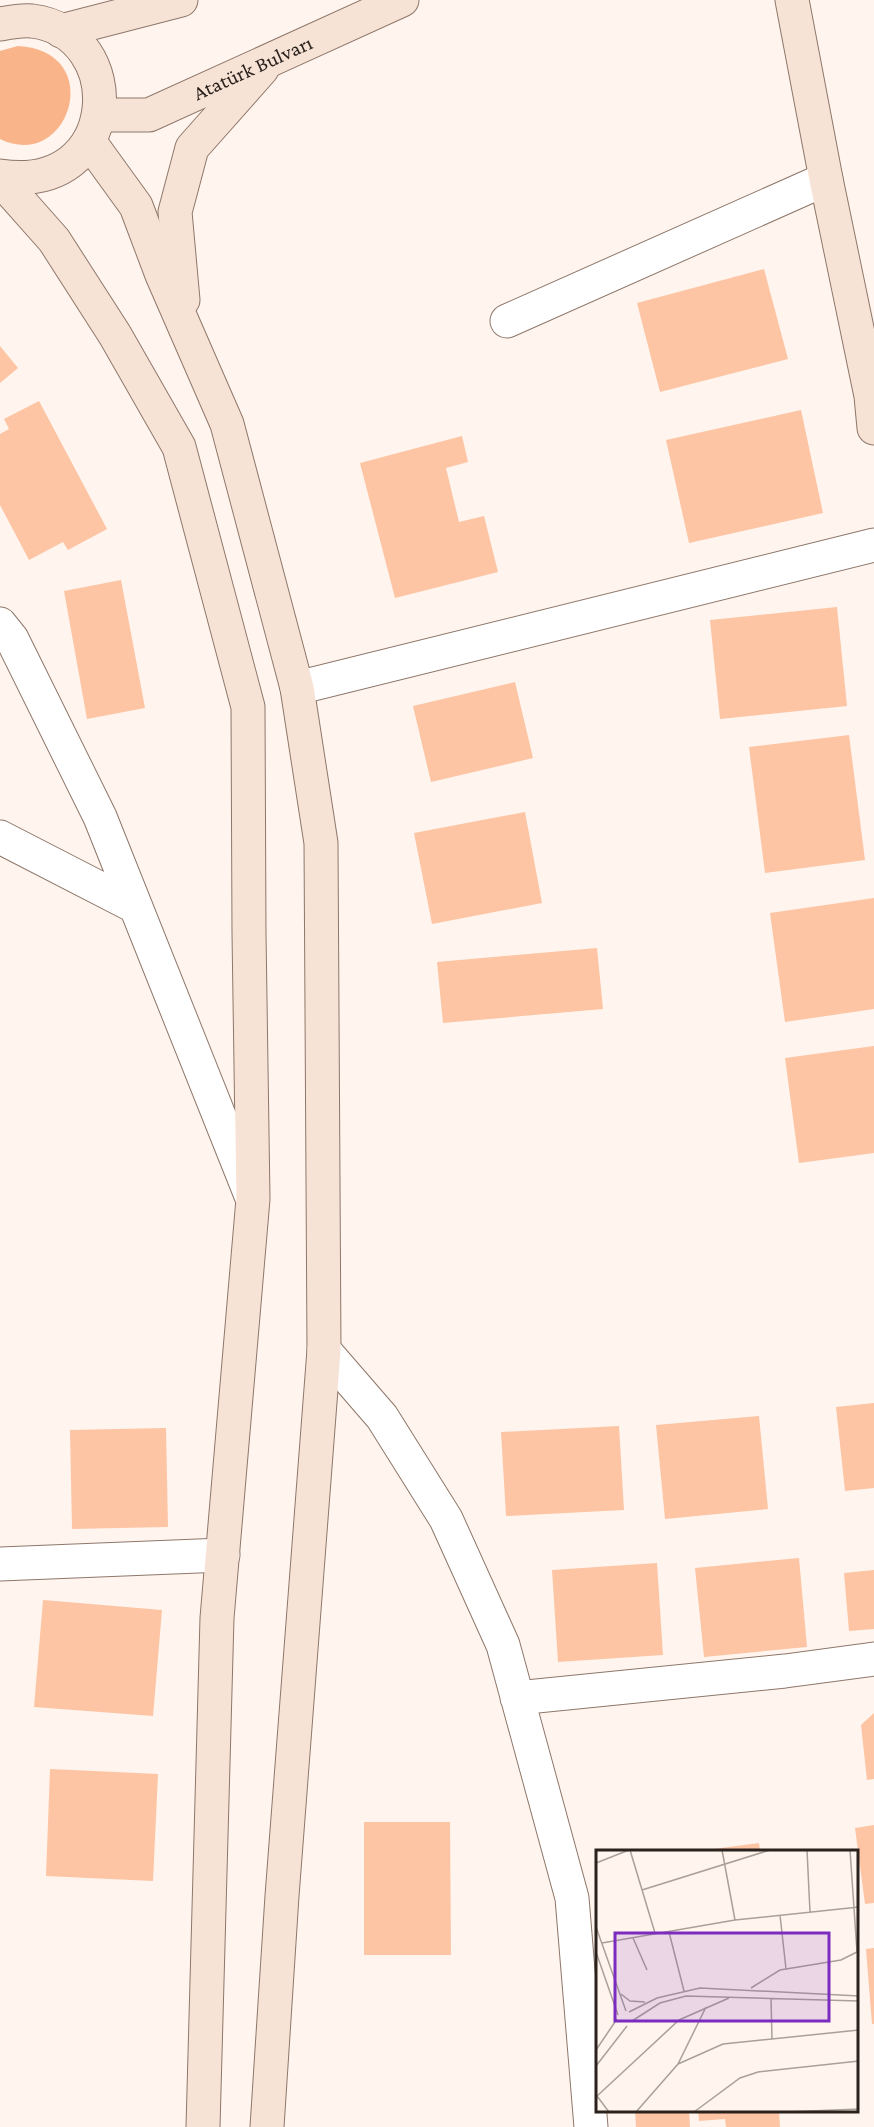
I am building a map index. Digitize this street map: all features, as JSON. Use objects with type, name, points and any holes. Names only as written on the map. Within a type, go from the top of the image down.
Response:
[{"type":"main road","points":[[61,31],[181,0]]},
{"type":"main road","name":"Atatürk Bulvarı","points":[[94,128],[149,115],[402,0]]},
{"type":"main road","points":[[792,0],[826,179],[873,396],[874,428]]},
{"type":"main road","points":[[0,177],[18,179],[39,177],[58,170],[76,157],[94,128],[100,95],[97,76],[88,58],[76,43],[61,31],[41,23],[7,17]]},
{"type":"main road","points":[[186,329],[175,212],[192,148],[269,60]]},
{"type":"main road","points":[[94,128],[136,206],[162,275],[227,424],[297,688],[321,843],[324,1350],[282,1896],[267,2127]]},
{"type":"main road","points":[[0,177],[54,240],[115,334],[179,447],[248,707],[253,1199],[217,1618],[203,2127]]},
{"type":"street","points":[[507,321],[826,179]]},
{"type":"street","points":[[297,688],[874,545]]},
{"type":"street","points":[[0,624],[12,639],[100,817],[253,1199]]},
{"type":"street","points":[[0,837],[136,908]]},
{"type":"street","points":[[324,1350],[382,1417],[446,1519],[503,1645],[572,1898],[591,2127]]},
{"type":"street","points":[[0,1564],[223,1555]]},
{"type":"street","points":[[517,1698],[785,1671],[874,1659]]},
{"type":"shaded area","points":[[18,46],[46,53],[63,67],[70,87],[69,107],[60,126],[45,140],[24,145],[0,139],[0,51]]},
{"type":"building","points":[[764,269],[788,359],[660,392],[637,303]]},
{"type":"building","points":[[0,346],[18,368],[0,383]]},
{"type":"building","points":[[39,401],[107,529],[68,550],[63,542],[29,560],[0,505],[0,434],[9,429],[4,419]]},
{"type":"building","points":[[801,410],[823,513],[689,543],[666,440]]},
{"type":"building","points":[[462,436],[468,462],[446,468],[459,522],[484,516],[498,572],[395,598],[360,463]]},
{"type":"building","points":[[121,580],[145,708],[87,719],[64,591]]},
{"type":"building","points":[[837,607],[847,706],[720,719],[710,620]]},
{"type":"building","points":[[515,682],[533,758],[431,782],[413,706]]},
{"type":"building","points":[[849,735],[865,860],[765,873],[749,747]]},
{"type":"building","points":[[525,812],[542,903],[432,924],[414,833]]},
{"type":"building","points":[[874,898],[874,1009],[785,1022],[770,913]]},
{"type":"building","points":[[597,948],[603,1009],[443,1023],[437,962]]},
{"type":"building","points":[[874,1046],[874,1153],[799,1163],[785,1058]]},
{"type":"building","points":[[874,1403],[874,1488],[845,1491],[836,1407]]},
{"type":"building","points":[[759,1416],[768,1509],[665,1519],[656,1425]]},
{"type":"building","points":[[619,1426],[624,1510],[506,1516],[501,1432]]},
{"type":"building","points":[[166,1428],[168,1527],[72,1529],[70,1430]]},
{"type":"building","points":[[799,1558],[807,1647],[704,1657],[695,1568]]},
{"type":"building","points":[[657,1563],[663,1655],[558,1662],[552,1570]]},
{"type":"building","points":[[874,1570],[874,1629],[849,1631],[844,1573]]},
{"type":"building","points":[[43,1600],[162,1610],[153,1716],[34,1707]]},
{"type":"building","points":[[874,1713],[874,1779],[867,1780],[861,1725]]},
{"type":"building","points":[[50,1769],[158,1774],[153,1881],[46,1876]]},
{"type":"building","points":[[364,1822],[450,1822],[451,1955],[364,1955]]},
{"type":"building","points":[[874,1825],[874,1903],[865,1904],[855,1828]]},
{"type":"building","points":[[759,1843],[760,1850],[706,1850]]},
{"type":"building","points":[[874,1948],[874,2024],[872,2024],[866,1949]]},
{"type":"building","points":[[635,2112],[689,2112],[690,2127],[636,2127]]},
{"type":"building","points":[[698,2112],[779,2112],[780,2127],[726,2127],[725,2119],[699,2121]]}]
